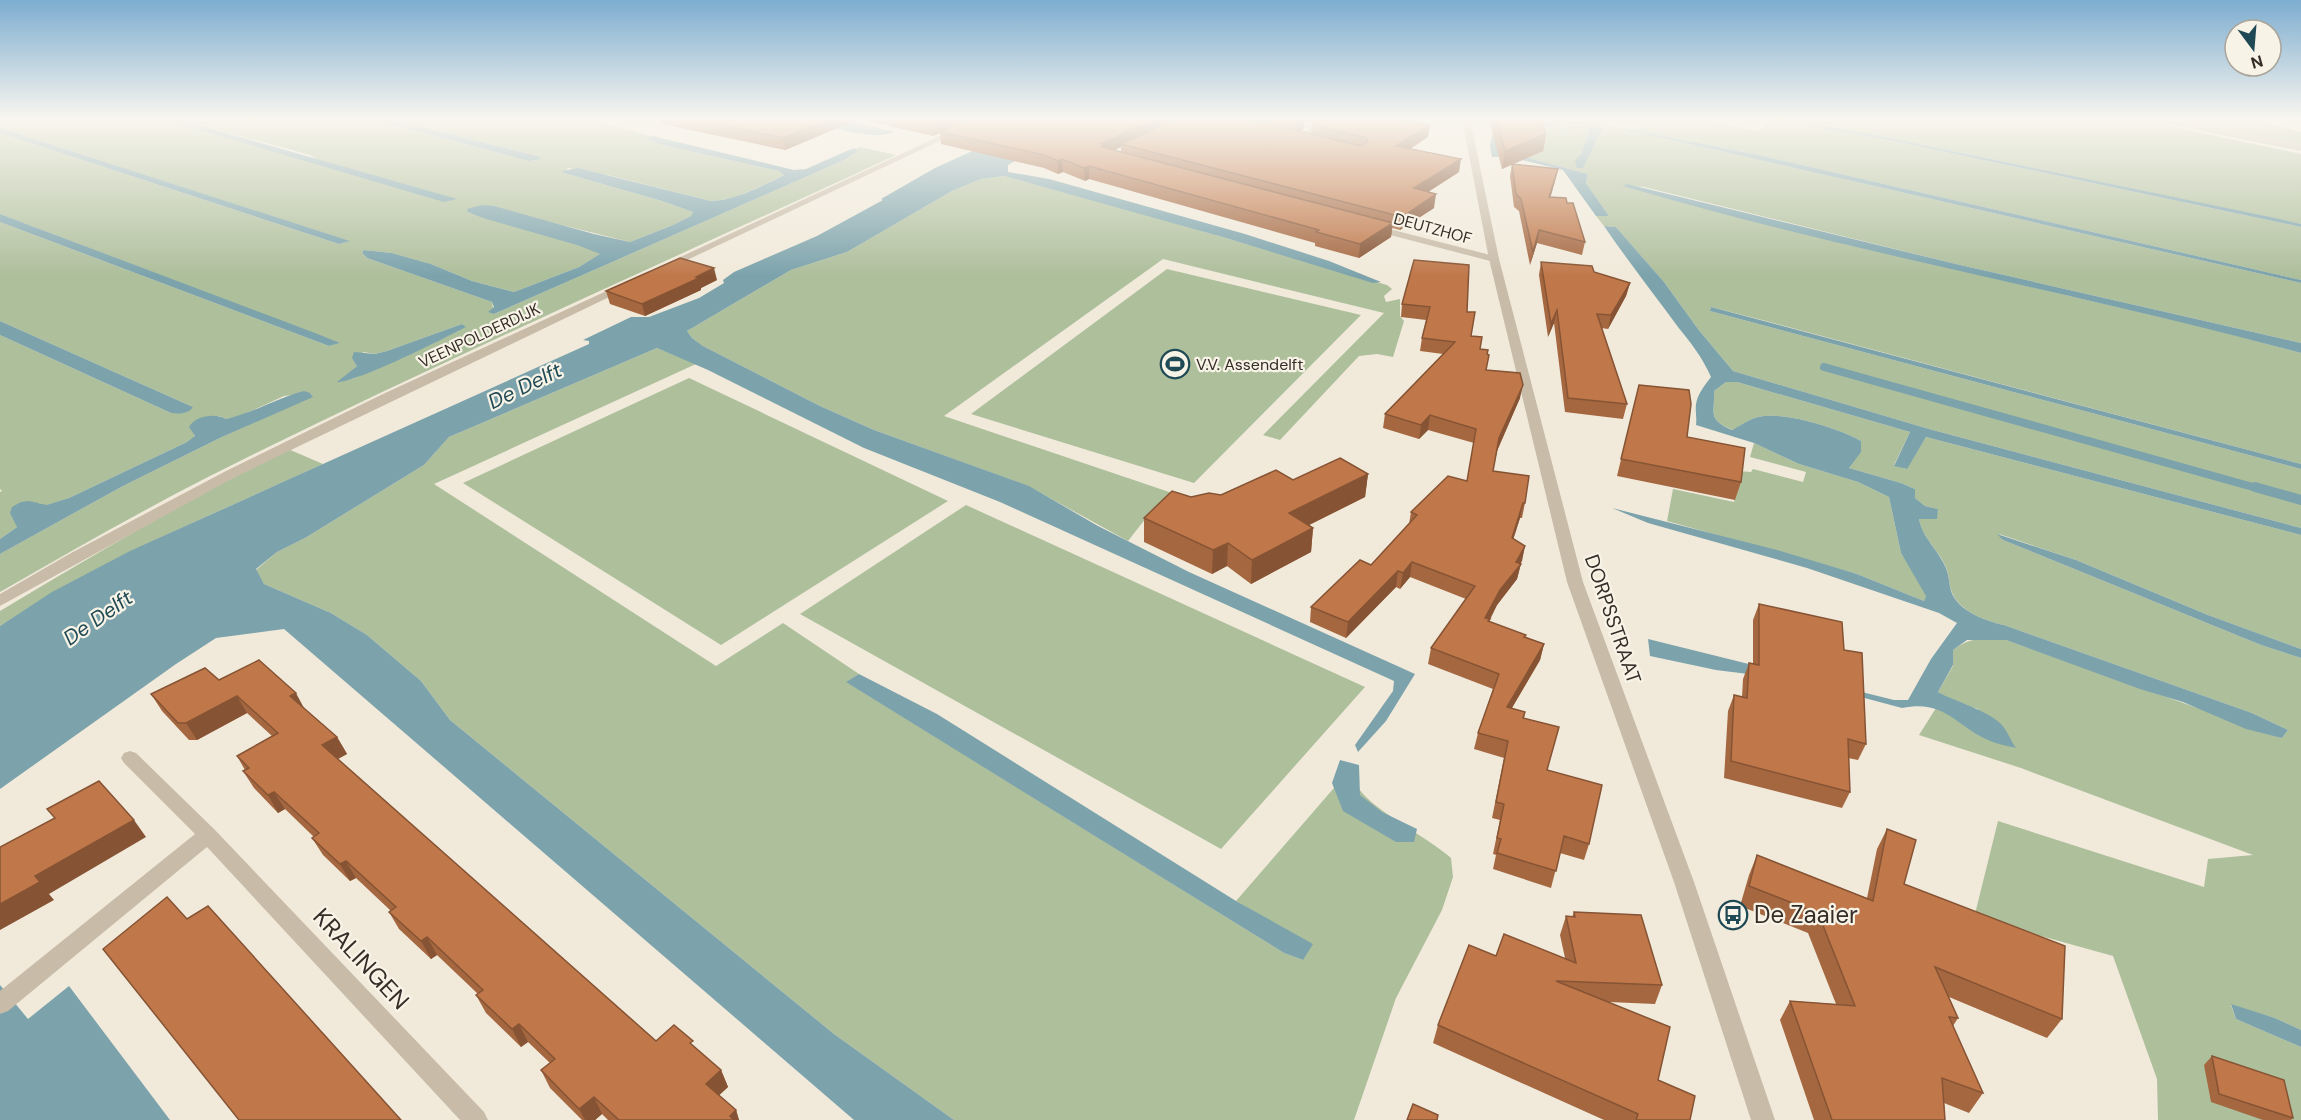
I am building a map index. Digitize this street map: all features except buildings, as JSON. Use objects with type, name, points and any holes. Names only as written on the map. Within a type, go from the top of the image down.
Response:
[{"type":"street","points":[[656,270],[869,171]]},
{"type":"street","name":"DORPSSTRAAT","points":[[1476,171],[1494,259],[1575,582],[1684,882],[1763,1120]]},
{"type":"street","name":"DEUTZHOF","points":[[1369,226],[1494,259]]},
{"type":"street","name":"VEENPOLDERDIJK","points":[[0,601],[133,523],[247,463],[634,280]]},
{"type":"street","name":"KRALINGEN","points":[[130,758],[207,835],[476,1120]]},
{"type":"street","points":[[0,1004],[207,835]]},
{"type":"green space","points":[[0,171],[117,171],[339,244],[349,241],[134,171],[565,171],[564,173],[693,212],[691,216],[673,225],[630,242],[482,205],[468,212],[601,254],[579,267],[514,292],[472,281],[431,264],[392,253],[364,250],[362,253],[367,258],[492,302],[494,314],[819,171],[861,171],[463,354],[291,436],[206,478],[0,592],[0,554],[123,486],[312,396],[310,393],[284,396],[240,416],[226,419],[219,416],[193,432],[195,437],[187,442],[69,498],[47,506],[39,503],[15,519],[17,527],[0,539],[0,492],[2,491],[0,489],[0,335],[171,413],[193,407],[0,321],[0,222],[329,346],[339,343],[0,214]],"holes":[[[462,324],[465,327],[355,378],[338,382],[357,366],[363,352],[375,354]]]},
{"type":"green space","points":[[587,171],[779,171],[784,175],[739,195],[711,201]]},
{"type":"green space","points":[[1578,171],[1809,171],[2301,283],[2301,343],[1956,264],[1644,187],[1624,185],[1845,244],[2200,326],[2301,353],[2301,464],[1762,320],[1711,307],[1710,311],[2301,469],[2301,528],[1929,429],[1733,371],[1698,329],[1664,282],[1616,227],[1604,226],[1596,216],[1609,216],[1586,183],[1588,174]]},
{"type":"green space","points":[[1829,171],[2036,171],[2301,227],[2301,280]]},
{"type":"green space","points":[[2049,171],[2301,171],[2301,224]]},
{"type":"green space","points":[[1004,176],[1387,285],[1392,289],[1384,296],[1386,302],[1400,299],[1400,316],[1404,321],[1393,357],[1377,354],[1359,356],[1280,440],[1263,435],[1384,313],[1163,259],[944,416],[1187,498],[1153,509],[1128,541],[1028,486],[874,430],[820,406],[703,346],[687,331],[791,270],[847,252],[952,191],[981,179]]},
{"type":"green space","name":"V.V. Assendelft","points":[[1167,269],[1361,315],[1194,483],[971,414]]},
{"type":"green space","points":[[657,348],[696,364],[434,484],[716,666],[783,623],[859,674],[847,682],[1284,953],[1303,960],[1248,908],[1236,901],[1353,766],[1358,787],[1367,798],[1389,816],[1451,858],[1453,877],[1442,910],[1396,998],[1354,1120],[954,1120],[834,1034],[450,720],[421,681],[367,635],[331,613],[264,584],[256,570],[277,552],[305,538],[424,465],[449,437]]},
{"type":"green space","points":[[689,378],[948,501],[721,645],[463,483]]},
{"type":"green space","points":[[1726,382],[1737,382],[1910,432],[1894,465],[1906,469],[1926,437],[2301,535],[2301,649],[2208,615],[2076,560],[1999,534],[2003,540],[2261,645],[2301,658],[2301,1030],[2275,1018],[2231,1005],[2236,1019],[2301,1047],[2301,1120],[2158,1120],[2157,1079],[2113,956],[1994,923],[1975,914],[1998,821],[2204,887],[2208,859],[2253,855],[2021,768],[1919,735],[1936,708],[2014,748],[1978,709],[1958,703],[1938,692],[1953,666],[1953,650],[1966,642],[1984,639],[2006,640],[2282,738],[2288,730],[2252,713],[1973,614],[1955,597],[1951,590],[1946,567],[1921,526],[1919,519],[1936,519],[1938,509],[1925,506],[1915,498],[1915,489],[1849,468],[1861,441],[1839,431],[1781,416],[1755,418],[1733,430],[1725,426],[1714,415],[1714,391]]},
{"type":"green space","points":[[1754,443],[1799,464],[1858,482],[1889,497],[1901,553],[1927,595],[1924,601],[1857,574],[1667,521],[1673,489],[1734,502],[1739,471],[1751,472],[1753,469],[1803,482],[1806,472],[1750,457]]},
{"type":"green space","points":[[288,449],[323,464],[118,559],[0,626],[0,611],[142,527]]},
{"type":"green space","points":[[966,505],[1365,687],[1221,849],[800,614]]},
{"type":"water","points":[[117,171],[134,171],[350,241],[339,244]]},
{"type":"water","points":[[340,171],[360,171],[457,199],[444,202]]},
{"type":"water","points":[[562,171],[591,171],[711,201],[739,195],[784,175],[779,171],[819,171],[494,314],[488,312],[494,307],[492,302],[367,258],[362,253],[364,250],[392,253],[431,264],[472,281],[514,292],[579,267],[600,254],[577,245],[483,218],[468,212],[467,209],[482,205],[494,206],[630,242],[673,225],[691,216],[693,212]]},
{"type":"water","name":"De Delft","points":[[929,171],[1008,171],[1049,179],[1245,234],[1329,261],[1381,282],[1373,283],[1226,238],[1004,176],[981,179],[952,191],[847,252],[791,270],[687,331],[703,346],[820,406],[874,430],[1029,486],[1098,526],[1189,572],[1415,674],[1386,721],[1358,752],[1355,745],[1393,691],[1394,681],[1000,502],[864,448],[708,370],[657,348],[449,437],[424,465],[305,538],[277,552],[256,569],[264,584],[331,613],[367,635],[421,681],[450,720],[834,1034],[954,1120],[854,1120],[284,629],[216,638],[0,789],[0,626],[52,592],[130,551],[589,344],[589,341],[583,340],[631,317],[649,317],[699,298],[724,283],[723,280],[734,272],[817,236],[883,200],[881,199]]},
{"type":"water","points":[[1564,171],[1588,174],[1586,183],[1609,216],[1596,216]]},
{"type":"water","points":[[1809,171],[1829,171],[2301,280],[2301,283]]},
{"type":"water","points":[[2036,171],[2050,171],[2270,217],[2301,224],[2301,227]]},
{"type":"water","points":[[1627,184],[1956,264],[2301,343],[2301,353],[2132,310],[1876,252],[1707,210],[1623,186]]},
{"type":"water","points":[[0,214],[340,343],[329,346],[0,222]]},
{"type":"water","points":[[1604,226],[1616,227],[1664,282],[1698,329],[1733,371],[1929,429],[2301,528],[2301,535],[1926,437],[1907,469],[1894,466],[1910,432],[1737,382],[1726,382],[1714,391],[1714,415],[1719,422],[1732,430],[1758,417],[1781,416],[1825,426],[1861,441],[1861,452],[1849,468],[1915,489],[1915,498],[1925,506],[1938,509],[1937,519],[1919,519],[1921,526],[1946,568],[1951,591],[1955,598],[1973,614],[2252,713],[2288,730],[2282,738],[2246,729],[2183,702],[2140,689],[2006,640],[1967,640],[1953,650],[1953,665],[1938,692],[1995,719],[2003,726],[2016,748],[1988,740],[1948,715],[1929,707],[1902,708],[1797,680],[1716,670],[1650,656],[1648,639],[1894,700],[1908,700],[1931,659],[1957,623],[1939,613],[1807,568],[1648,523],[1612,508],[1777,550],[1857,574],[1924,601],[1926,596],[1901,553],[1889,497],[1858,482],[1799,464],[1754,443],[1696,425],[1697,400],[1711,377],[1696,350]]},
{"type":"water","points":[[1711,307],[2301,464],[2301,469],[1710,311]]},
{"type":"water","points":[[0,321],[193,407],[186,412],[171,413],[0,335]]},
{"type":"water","points":[[462,324],[466,327],[401,359],[362,375],[337,382],[357,366],[352,358],[354,352],[375,354],[387,351]]},
{"type":"water","points":[[304,391],[313,397],[222,437],[123,486],[0,554],[0,539],[17,527],[10,513],[12,507],[21,502],[29,501],[47,505],[69,498],[187,442],[195,436],[189,427],[196,420],[211,416],[226,419]]},
{"type":"water","points":[[1997,534],[2076,560],[2208,615],[2301,649],[2301,658],[2261,645],[2003,540]]},
{"type":"water","points":[[859,674],[937,714],[1236,901],[1313,944],[1303,960],[1284,953],[846,682]]},
{"type":"water","points":[[1340,760],[1359,765],[1360,795],[1382,812],[1417,829],[1414,842],[1396,842],[1343,811],[1332,783]]},
{"type":"water","points":[[0,985],[28,1019],[69,986],[170,1120],[0,1120]]},
{"type":"water","points":[[2231,1004],[2275,1018],[2301,1030],[2301,1047],[2236,1019]]},
{"type":"waterway","points":[[1824,367],[2260,489]]},
{"type":"waterway","points":[[2255,487],[2301,500]]},
{"type":"place","name":"V.V. Assendelft","points":[[1175,364]]},
{"type":"place","name":"De Zaaier","points":[[1733,915]]}]
